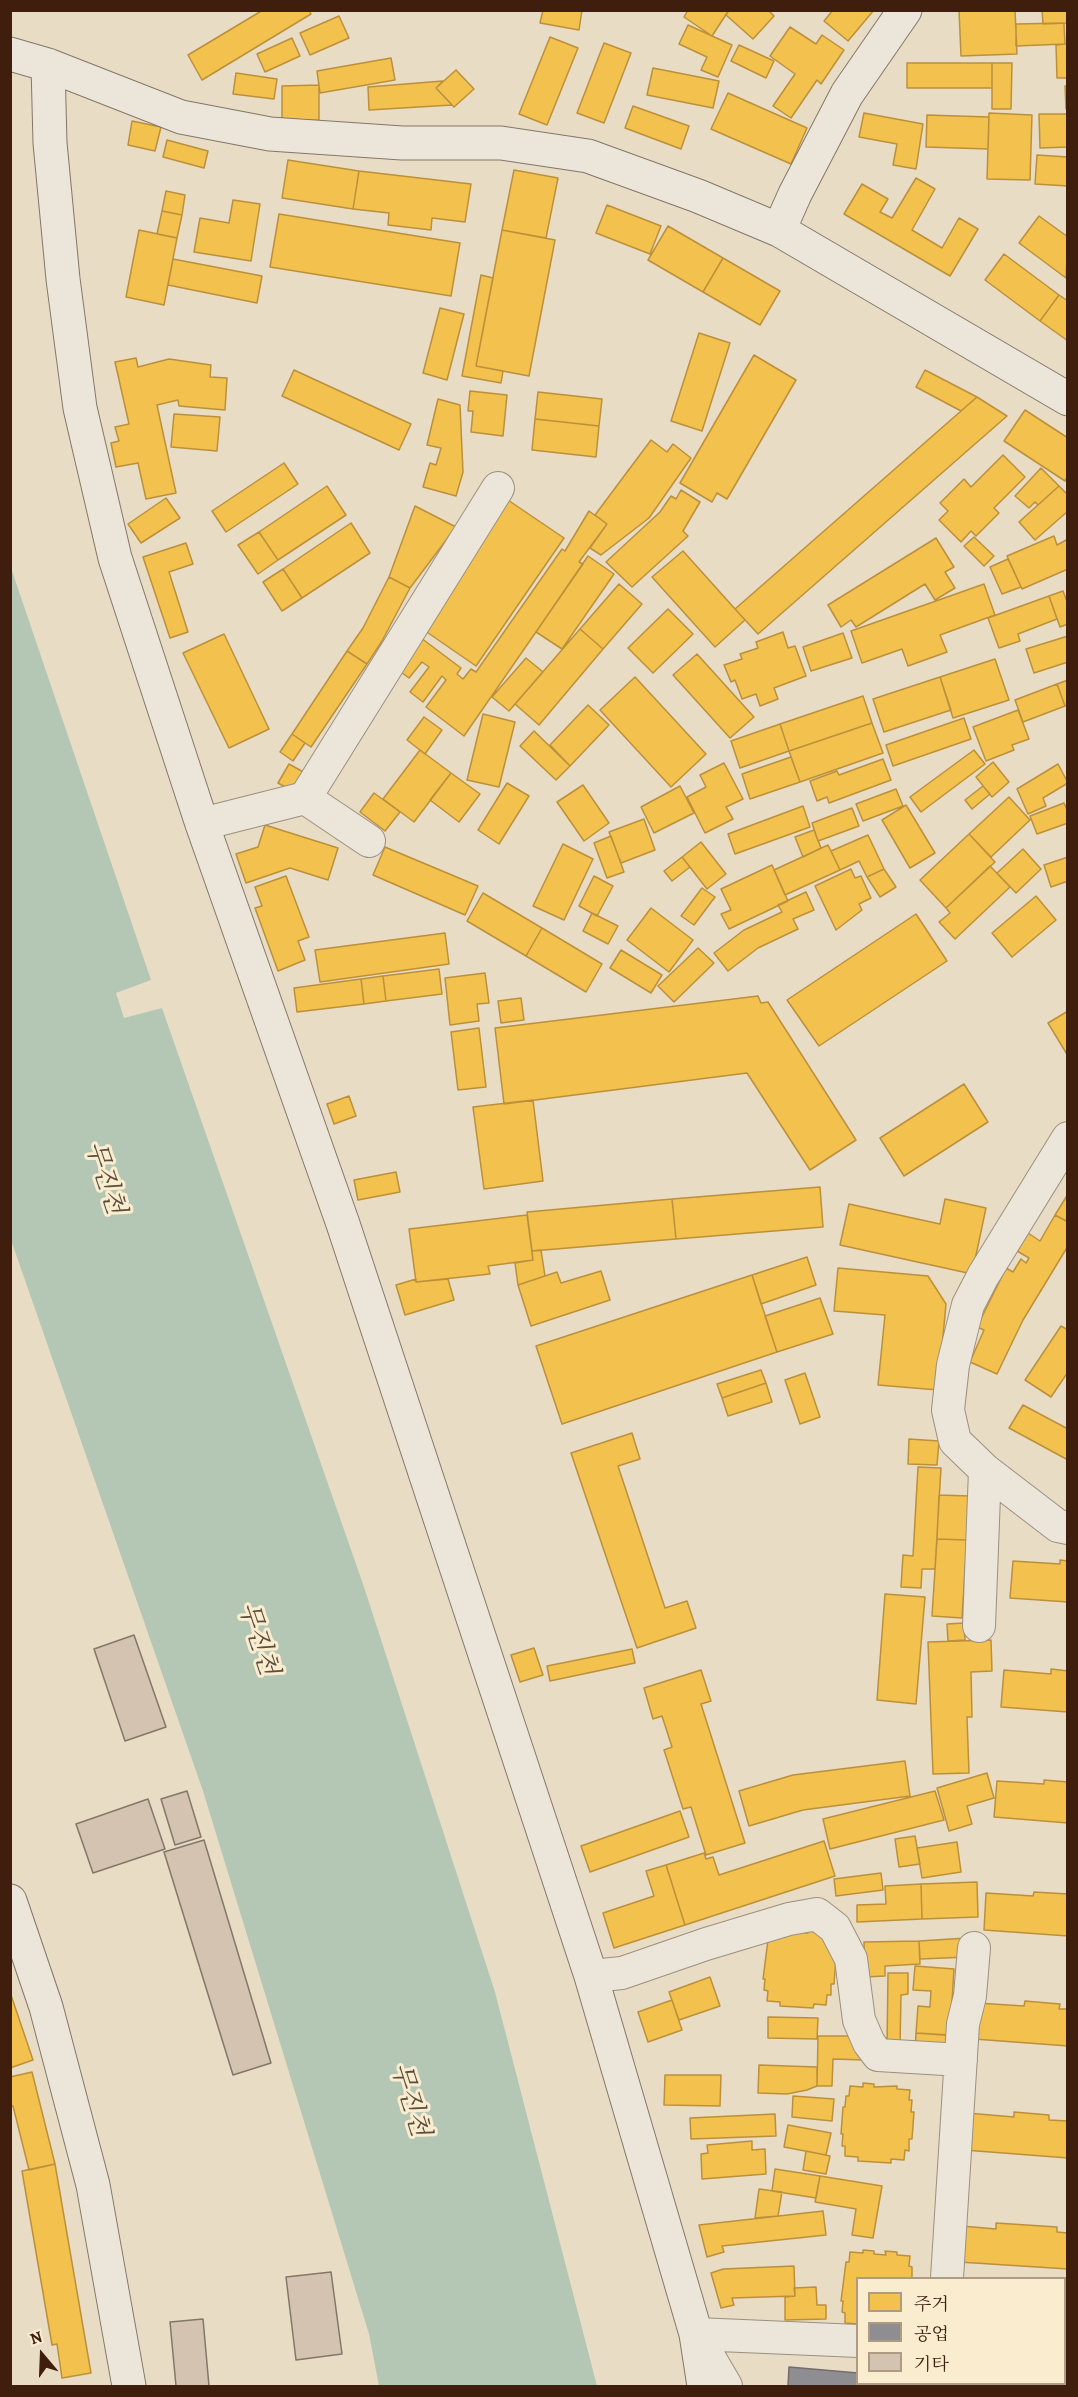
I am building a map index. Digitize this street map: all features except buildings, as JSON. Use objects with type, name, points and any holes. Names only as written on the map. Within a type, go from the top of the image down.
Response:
[{"type":"street","points":[[779,230],[847,94],[906,10]]},
{"type":"street","points":[[10,54],[48,65],[181,117],[270,134],[402,143],[501,143],[588,156],[698,195],[779,230],[1068,399]]},
{"type":"street","points":[[48,65],[51,143],[63,279],[80,408],[115,558],[202,824],[343,1224],[591,1976],[696,2334],[704,2386]]},
{"type":"street","points":[[202,824],[305,798],[498,488]]},
{"type":"street","points":[[305,798],[369,841]]},
{"type":"street","points":[[1068,1138],[983,1276],[968,1305],[953,1365],[948,1410],[955,1441],[984,1470],[1058,1526],[1068,1528]]},
{"type":"street","points":[[979,1626],[984,1470]]},
{"type":"street","points":[[10,1901],[46,2007],[93,2185],[129,2386]]},
{"type":"street","points":[[591,1976],[622,1973],[789,1919],[817,1914],[835,1928],[851,1959],[858,2020],[869,2043],[878,2055],[961,2060]]},
{"type":"street","points":[[947,2277],[963,2024],[970,1996],[974,1948]]},
{"type":"street","points":[[696,2334],[856,2341]]},
{"type":"street","points":[[696,2334],[726,2386]]},
{"type":"water","name":"무진천","points":[[10,565],[151,980],[116,993],[124,1018],[162,1008],[364,1587],[495,1992],[597,2386],[379,2386],[369,2334],[203,1791],[11,1240]]}]
